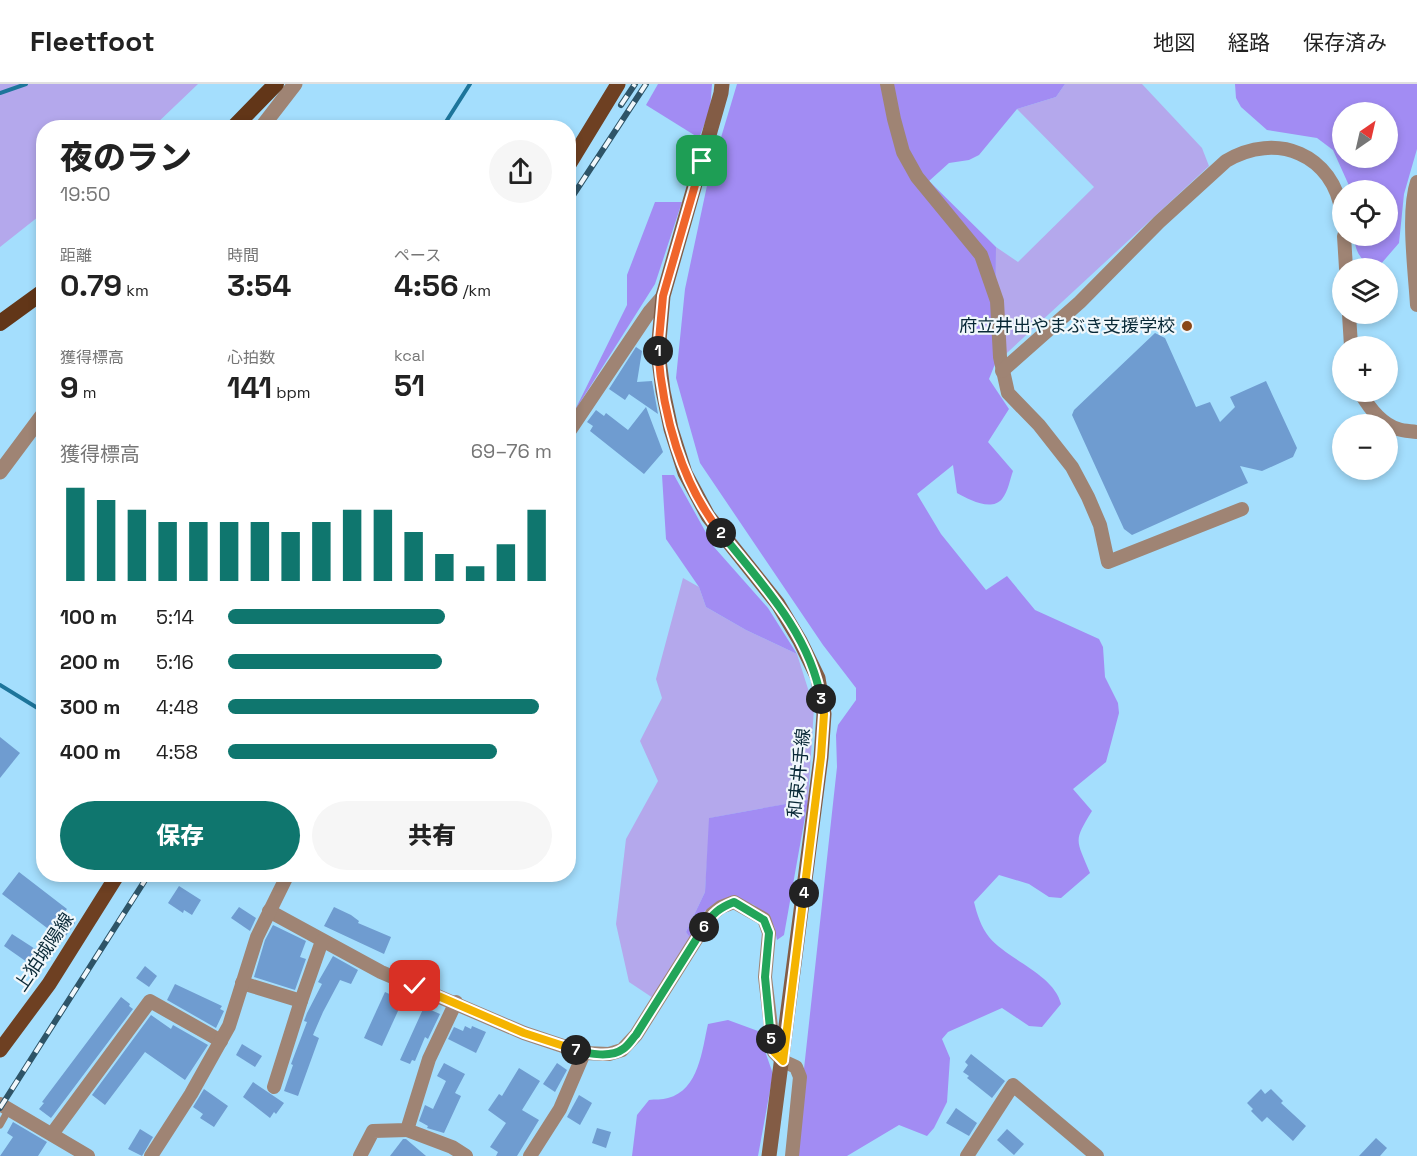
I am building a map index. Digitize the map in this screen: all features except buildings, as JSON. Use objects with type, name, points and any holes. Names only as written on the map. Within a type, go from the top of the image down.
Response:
[{"type":"highway","points":[[241,120],[276,84]]},
{"type":"highway","points":[[0,323],[36,297]]},
{"type":"main road","points":[[576,153],[618,84]]},
{"type":"main road","name":"和束井手線","points":[[722,84],[663,296],[658,352],[671,429],[685,473],[708,516],[778,604],[800,641],[818,678],[824,714],[821,757],[769,1156]]},
{"type":"main road","name":"上狛城陽線","points":[[0,1050],[50,984],[113,882]]},
{"type":"street","points":[[267,120],[295,84]]},
{"type":"street","points":[[887,84],[903,152],[912,169],[981,255],[997,301],[1000,357],[1008,393],[1039,425],[1072,468],[1089,497],[1100,525],[1108,562],[1242,509]]},
{"type":"street","points":[[1002,371],[1080,302],[1159,222],[1217,168],[1236,155],[1247,150],[1270,147],[1293,151],[1313,161],[1328,176],[1332,184]]},
{"type":"street","points":[[1417,182],[1414,190],[1413,242],[1417,305]]},
{"type":"street","points":[[576,421],[650,311],[663,296]]},
{"type":"street","points":[[1367,402],[1388,424],[1397,429],[1417,432]]},
{"type":"street","points":[[0,472],[36,424]]},
{"type":"street","points":[[150,1156],[196,1086],[229,1026],[252,951],[284,882]]},
{"type":"street","points":[[269,911],[381,972],[456,1002],[524,1033],[584,1053],[609,1054],[622,1050],[636,1035],[712,914],[721,907],[734,902],[764,920],[769,933],[765,977],[774,1052],[783,1061],[796,1067],[800,1077],[792,1156]]},
{"type":"street","points":[[274,1087],[322,941]]},
{"type":"street","points":[[242,983],[301,1001]]},
{"type":"street","points":[[52,1134],[150,1001],[221,1041]]},
{"type":"street","points":[[407,1130],[429,1059],[456,1002]]},
{"type":"street","points":[[530,1156],[560,1109],[584,1053]]},
{"type":"street","points":[[967,1156],[1013,1085],[1097,1156]]},
{"type":"street","points":[[5,1106],[88,1156]]},
{"type":"street","points":[[360,1156],[373,1131],[407,1130],[452,1146],[466,1156]]},
{"type":"lane","points":[[0,1125],[5,1106]]},
{"type":"shaded area","points":[[0,84],[198,84],[160,120],[36,120],[36,219],[0,247]]},
{"type":"shaded area","points":[[658,84],[712,84],[710,110],[699,138],[646,105]]},
{"type":"shaded area","points":[[737,84],[1065,84],[1056,97],[1017,109],[979,155],[969,160],[949,163],[929,181],[996,247],[995,364],[989,379],[1009,409],[988,442],[1013,471],[1004,496],[997,503],[980,503],[957,493],[953,465],[917,494],[941,534],[986,590],[1007,576],[1035,610],[1099,639],[1103,647],[1105,677],[1118,703],[1119,713],[1106,762],[1073,789],[1092,811],[1079,835],[1079,847],[1090,873],[1061,898],[1049,897],[1029,884],[999,875],[974,902],[978,916],[989,937],[1049,984],[1057,993],[1061,1004],[1042,1027],[1029,1026],[1002,1008],[948,1032],[942,1039],[950,1058],[947,1102],[934,1128],[927,1136],[899,1125],[847,1156],[792,1156],[796,1142],[837,767],[836,735],[838,725],[856,700],[856,688],[823,645],[700,463],[676,378],[685,289],[708,181]]},
{"type":"shaded area","points":[[1065,84],[1142,84],[1202,148],[1209,166],[995,364],[996,247],[1018,262],[1094,187],[1017,109],[1056,97]]},
{"type":"shaded area","points":[[1235,84],[1417,84],[1417,149],[1404,194],[1398,244],[1398,180],[1346,180],[1341,168],[1398,168],[1398,102],[1332,102],[1332,149],[1317,138],[1267,130],[1241,107],[1236,98]]},
{"type":"shaded area","points":[[655,202],[682,202],[655,284],[576,409],[627,305],[627,275]]},
{"type":"shaded area","points":[[1356,246],[1396,246],[1386,258],[1362,258]]},
{"type":"shaded area","points":[[662,475],[674,475],[714,547],[768,608],[797,654],[746,630],[706,607],[699,587],[666,539]]},
{"type":"shaded area","points":[[683,578],[699,587],[706,607],[746,630],[797,654],[814,708],[808,800],[710,818],[705,892],[686,932],[691,939],[653,998],[629,982],[616,924],[626,839],[658,781],[640,741],[662,698],[656,679]]},
{"type":"shaded area","points":[[808,800],[784,935],[777,940],[774,926],[754,905],[736,898],[722,900],[705,911],[691,939],[686,932],[705,892],[709,818]]},
{"type":"shaded area","points":[[728,1020],[758,1031],[773,1074],[758,1156],[632,1156],[637,1115],[649,1100],[668,1098],[678,1094],[686,1087],[693,1078],[701,1057],[708,1024]]},
{"type":"waterway","points":[[0,93],[26,84]]},
{"type":"waterway","points":[[447,120],[470,84]]},
{"type":"waterway","points":[[0,685],[36,707]]},
{"type":"railway","points":[[621,105],[635,84]]},
{"type":"railway","points":[[576,191],[646,84]]},
{"type":"railway","points":[[0,1108],[144,882]]},
{"type":"place","name":"府立井出やまぶき支援学校","points":[[1187,326]]},
{"type":"route","points":[[415,986],[524,1033],[584,1053],[609,1054],[622,1050],[636,1035],[712,914],[721,907],[734,902],[764,920],[769,933],[765,977],[771,1035],[774,1052],[783,1061],[821,757],[824,714],[818,678],[800,641],[778,604],[708,516],[685,473],[671,429],[658,352],[663,296],[702,161]]}]
